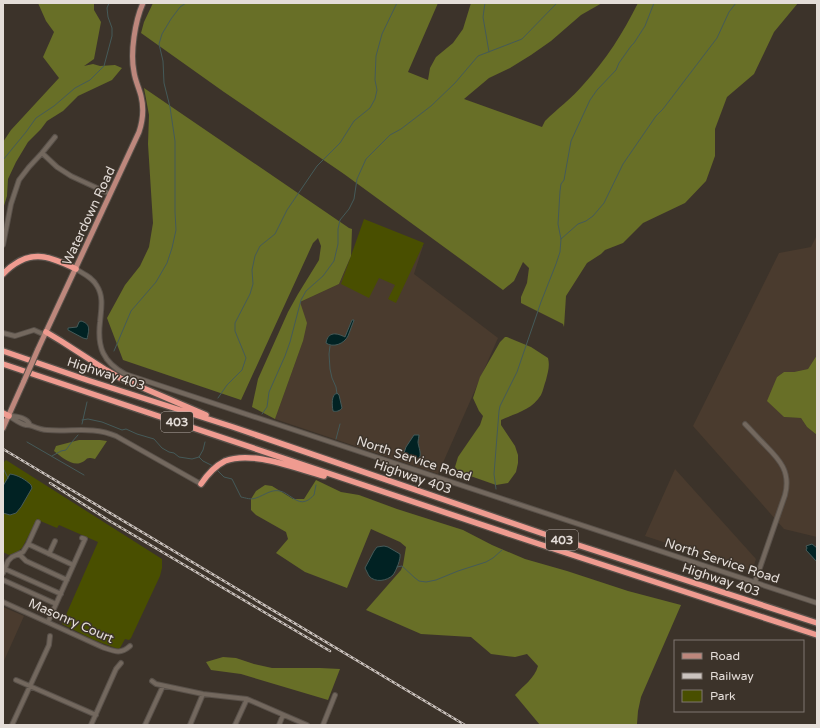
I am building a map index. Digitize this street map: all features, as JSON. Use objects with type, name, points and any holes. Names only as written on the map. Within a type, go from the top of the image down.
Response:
[{"type":"highway","points":[[3,274],[16,263],[33,257],[55,259],[76,269]]},
{"type":"highway","points":[[45,334],[61,341],[120,378],[233,428]]},
{"type":"highway","name":"Highway 403","points":[[3,351],[540,533],[817,623]]},
{"type":"highway","name":"Highway 403","points":[[3,364],[539,544],[817,635]]},
{"type":"highway","points":[[3,413],[10,416]]},
{"type":"highway","points":[[201,484],[215,468],[235,458],[254,458],[282,464],[312,473],[351,481]]},
{"type":"main road","name":"Waterdown Road","points":[[3,428],[10,416],[38,349],[136,140],[141,126],[143,110],[142,101],[134,74],[132,55],[136,22],[143,3]]},
{"type":"street","points":[[3,245],[11,204],[19,180],[56,137]]},
{"type":"street","points":[[42,153],[71,176],[110,194]]},
{"type":"street","name":"North Service Road","points":[[76,269],[92,280],[99,289],[102,303],[100,328],[102,349],[108,362],[125,374],[817,603]]},
{"type":"street","points":[[3,333],[15,336],[26,334],[34,330],[45,334]]},
{"type":"street","points":[[10,416],[26,425],[48,430],[91,430],[106,432],[116,436],[201,484]]},
{"type":"street","points":[[745,424],[776,456],[782,464],[787,480],[785,494],[756,582]]},
{"type":"street","points":[[3,573],[8,561],[12,557],[23,552],[38,522]]},
{"type":"street","points":[[48,622],[85,539],[82,538]]},
{"type":"street","points":[[49,554],[55,541]]},
{"type":"street","points":[[28,544],[73,565]]},
{"type":"street","points":[[19,554],[26,561],[67,580]]},
{"type":"street","points":[[5,569],[61,594]]},
{"type":"street","points":[[3,580],[56,604]]},
{"type":"street","name":"Masonry Court","points":[[3,602],[102,647],[122,652],[130,646]]},
{"type":"street","points":[[12,725],[49,645],[50,636]]},
{"type":"street","points":[[92,725],[116,669],[121,663]]},
{"type":"street","points":[[16,680],[96,715]]},
{"type":"street","points":[[152,681],[163,686],[204,694],[247,699],[307,725]]},
{"type":"street","points":[[145,725],[163,686]]},
{"type":"street","points":[[190,725],[204,694]]},
{"type":"street","points":[[323,725],[335,695]]},
{"type":"street","points":[[235,725],[247,699]]},
{"type":"street","points":[[279,725],[284,715]]},
{"type":"shaded area","points":[[368,221],[423,246],[414,274],[498,338],[438,474],[275,419],[303,341],[300,302],[339,284]]},
{"type":"shaded area","points":[[817,235],[817,355],[808,369],[794,372],[784,372],[777,377],[775,384],[784,417],[801,418],[807,427],[817,435],[817,537],[784,529],[693,426],[779,253],[811,247]]},
{"type":"shaded area","points":[[675,469],[756,559],[752,571],[645,536]]},
{"type":"shaded area","points":[[3,607],[24,616],[3,663]]},
{"type":"green space","points":[[38,3],[94,3],[94,10],[101,22],[94,59],[84,66],[93,64],[100,66],[115,65],[122,68],[112,80],[78,96],[63,111],[47,121],[28,142],[8,179],[7,196],[3,209],[3,142],[11,130],[59,78],[43,57],[54,32],[46,21]]},
{"type":"green space","points":[[153,3],[438,3],[408,72],[428,80],[430,68],[436,57],[453,43],[463,29],[471,3],[602,3],[581,15],[551,41],[531,55],[510,68],[489,78],[464,99],[542,127],[545,121],[579,90],[607,56],[638,3],[798,3],[774,32],[754,74],[727,97],[715,129],[715,156],[706,181],[685,203],[643,223],[623,243],[605,250],[587,263],[566,296],[564,327],[563,324],[521,303],[521,297],[527,283],[529,268],[523,262],[514,281],[503,290],[344,174],[141,33],[144,22]]},
{"type":"green space","points":[[144,88],[352,229],[351,256],[339,284],[300,302],[307,323],[303,341],[275,419],[252,407],[258,379],[288,312],[319,260],[321,246],[318,238],[313,243],[241,400],[123,360],[107,318],[125,285],[140,266],[149,247],[153,223],[148,144],[149,115]]},
{"type":"green space","points":[[364,219],[424,243],[396,303],[388,299],[395,285],[379,278],[369,298],[341,284]]},
{"type":"green space","points":[[505,337],[531,347],[548,358],[549,366],[541,395],[537,400],[528,408],[501,420],[501,425],[515,446],[518,455],[518,463],[516,472],[508,483],[496,485],[459,472],[455,467],[458,457],[480,425],[483,416],[473,398],[480,377],[500,342]]},
{"type":"green space","points":[[817,355],[817,435],[807,427],[801,418],[784,417],[767,401],[777,377],[784,372],[794,372],[808,369]]},
{"type":"green space","points":[[79,440],[107,441],[95,459],[88,458],[77,464],[70,462],[54,451],[56,446]]},
{"type":"green space","points":[[6,460],[162,559],[160,576],[131,638],[129,640],[125,639],[120,648],[118,649],[94,640],[62,624],[98,542],[59,525],[57,528],[38,520],[38,518],[22,548],[9,555],[3,552],[3,463]]},
{"type":"green space","points":[[316,480],[341,492],[359,495],[463,530],[492,545],[525,559],[628,591],[681,605],[641,697],[637,724],[540,725],[515,695],[532,678],[538,666],[527,654],[515,657],[491,654],[471,637],[421,634],[366,610],[401,570],[406,547],[400,542],[371,529],[347,588],[305,572],[276,553],[288,539],[286,532],[256,515],[251,510],[251,499],[256,491],[265,485],[272,486],[293,499],[304,499]]},
{"type":"green space","points":[[223,657],[236,658],[272,668],[340,669],[328,700],[241,674],[211,670],[206,662]]},
{"type":"water","points":[[352,320],[354,320],[349,334],[344,341],[335,345],[326,343],[329,336],[333,334],[345,337]]},
{"type":"water","points":[[81,321],[88,326],[89,330],[87,339],[68,330],[68,328],[77,327]]},
{"type":"water","points":[[337,393],[339,395],[342,408],[339,411],[333,411],[332,400]]},
{"type":"water","points":[[414,435],[419,435],[418,442],[420,456],[418,459],[408,458],[408,456],[404,453]]},
{"type":"water","points":[[10,474],[16,475],[24,480],[31,485],[32,488],[21,507],[16,513],[10,515],[3,513],[3,486]]},
{"type":"water","points":[[812,544],[817,548],[817,562],[806,550],[806,546]]},
{"type":"water","points":[[384,546],[400,554],[399,562],[393,575],[384,580],[374,580],[369,576],[365,568],[377,547]]},
{"type":"waterway","points":[[3,160],[36,118],[54,106],[75,88],[90,80],[104,66],[112,36],[112,28],[108,17],[107,8],[109,3]]},
{"type":"waterway","points":[[114,351],[131,311],[156,282],[167,263],[176,230],[175,141],[170,107],[164,83],[163,61],[159,44],[162,34],[171,19],[180,7],[186,3]]},
{"type":"waterway","points":[[218,398],[227,385],[242,370],[246,358],[235,331],[235,323],[250,294],[253,284],[252,270],[255,256],[260,246],[275,234],[287,210],[317,166],[340,143],[354,121],[370,108],[375,99],[377,90],[375,80],[376,56],[382,34],[397,3]]},
{"type":"waterway","points":[[485,3],[483,17],[489,52]]},
{"type":"waterway","points":[[262,414],[267,407],[269,392],[290,342],[301,300],[306,291],[323,276],[334,261],[338,244],[338,229],[340,220],[349,209],[354,199],[357,179],[366,159],[390,135],[401,129],[431,106],[455,83],[478,56],[522,39],[557,3]]},
{"type":"waterway","points":[[496,489],[494,474],[500,406],[517,372],[560,252],[561,239],[558,224],[560,191],[561,184],[564,180],[571,141],[590,100],[597,90],[616,70],[619,63],[634,43],[645,26],[654,3]]},
{"type":"waterway","points":[[561,239],[578,224],[593,216],[604,203],[623,164],[656,116],[663,109],[717,38],[729,12],[736,3]]},
{"type":"waterway","points":[[330,346],[330,369],[337,394]]},
{"type":"waterway","points":[[82,424],[87,402]]},
{"type":"waterway","points":[[82,420],[88,419],[102,422],[122,430],[126,429],[154,439],[162,448],[179,457],[192,459],[199,457],[205,442]]},
{"type":"waterway","points":[[336,439],[340,424]]},
{"type":"waterway","points":[[52,456],[66,450],[78,435]]},
{"type":"waterway","points":[[27,442],[84,475]]},
{"type":"waterway","points":[[199,457],[203,461],[213,466]]},
{"type":"waterway","points":[[3,468],[8,478]]},
{"type":"waterway","points":[[217,470],[224,477],[232,479],[241,497],[248,499],[254,499],[271,492],[280,491],[296,500],[303,502],[314,495],[316,485]]},
{"type":"waterway","points":[[397,567],[402,566],[419,581],[426,582],[436,580],[486,562],[502,550]]},
{"type":"railway","points":[[3,449],[465,725]]},
{"type":"railway","points":[[50,483],[108,520],[330,651]]}]
